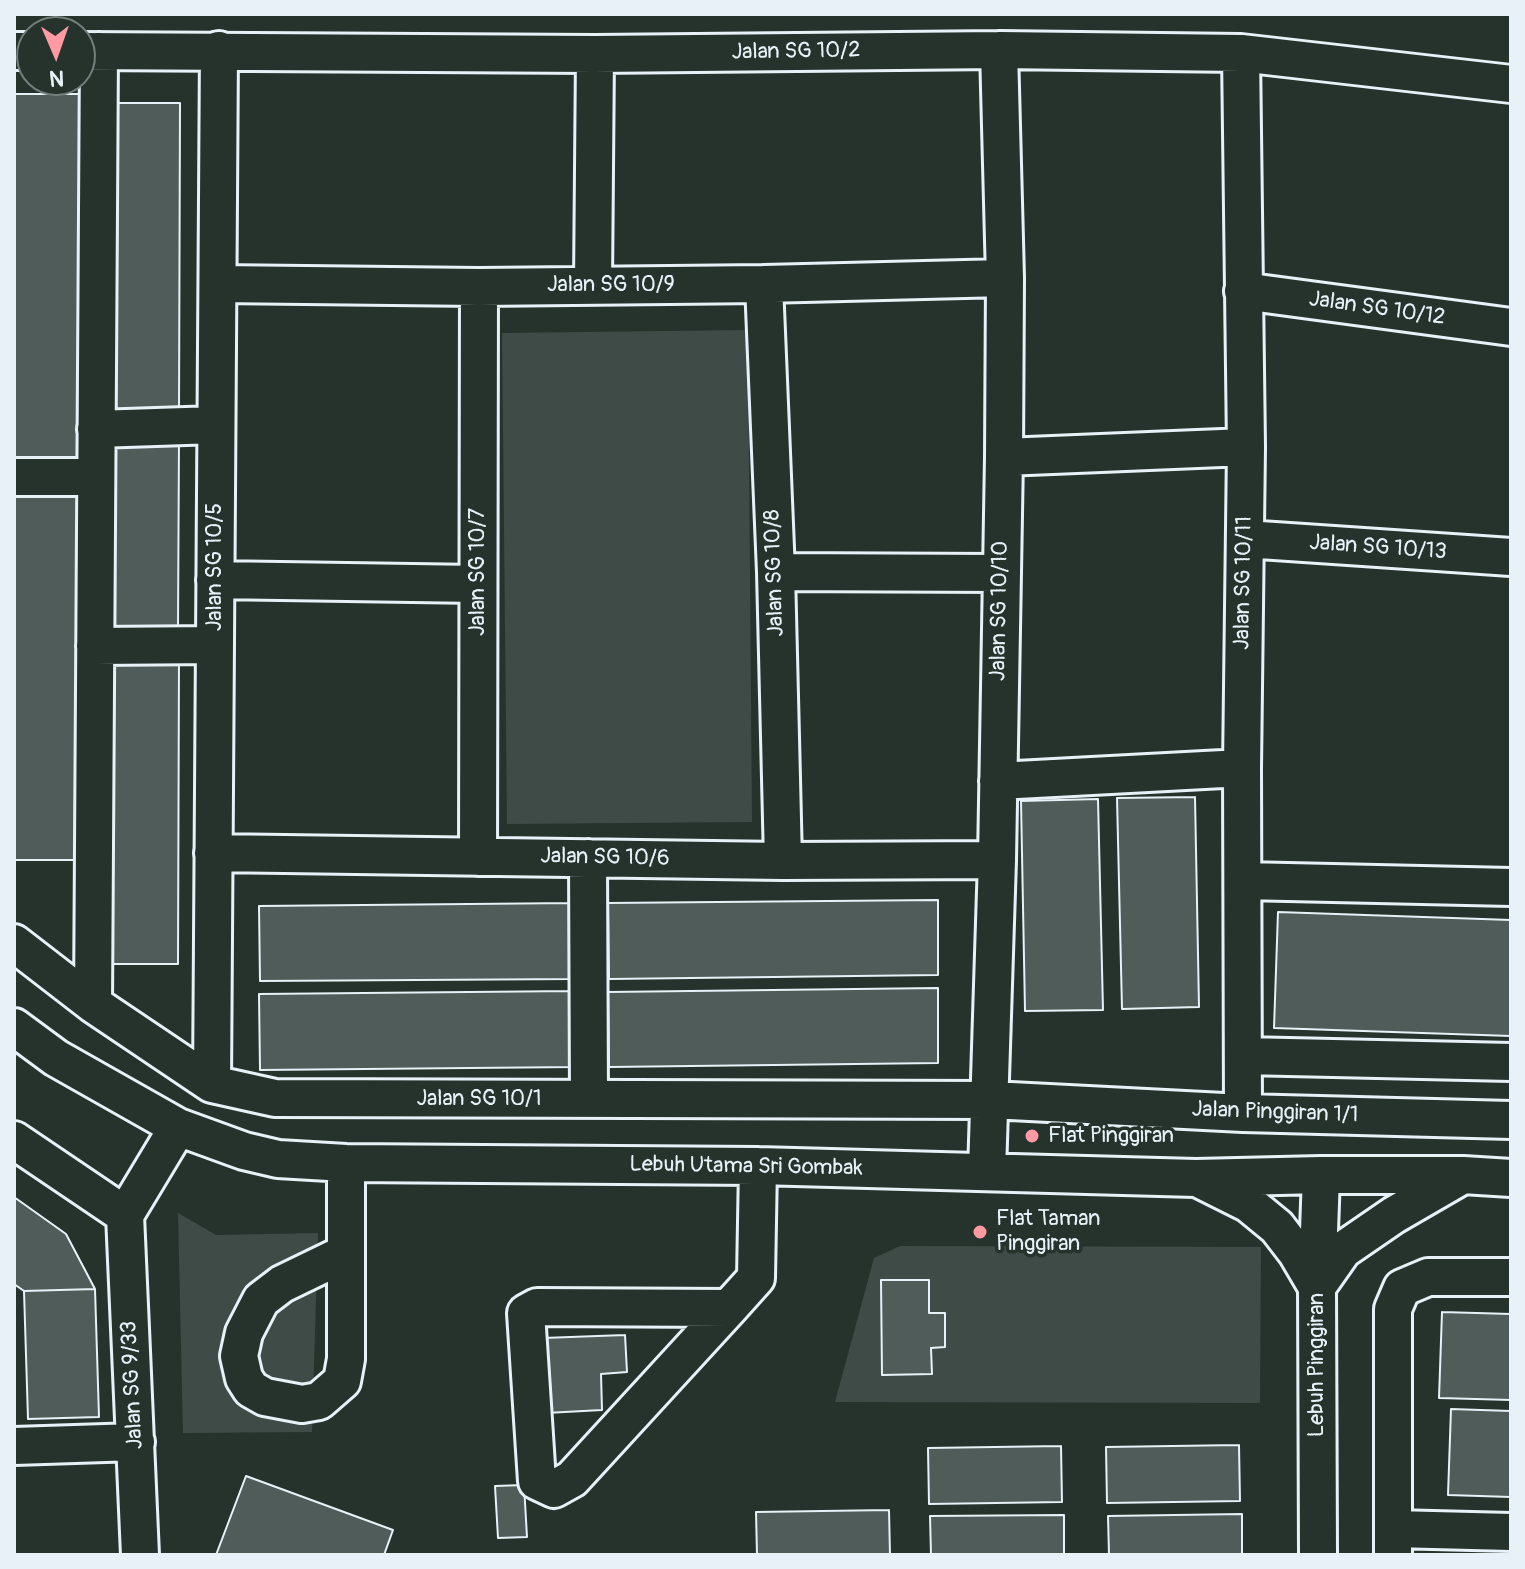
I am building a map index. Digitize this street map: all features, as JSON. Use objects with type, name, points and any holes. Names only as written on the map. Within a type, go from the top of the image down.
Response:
[{"type":"street","name":"Jalan SG 10/5","points":[[212,1084],[219,50]]},
{"type":"street","name":"Jalan SG 10/2","points":[[96,51],[595,54],[999,50],[1241,53],[1511,84]]},
{"type":"street","name":"Jalan SG 10/10","points":[[987,1172],[997,860],[1004,457],[1005,278],[999,50]]},
{"type":"street","name":"Jalan SG 10/11","points":[[1241,53],[1246,447],[1242,768],[1243,1113]]},
{"type":"street","points":[[593,284],[595,54]]},
{"type":"street","points":[[90,96],[96,429],[93,1004]]},
{"type":"street","name":"Jalan SG 10/9","points":[[218,284],[479,287],[1005,278]]},
{"type":"street","name":"Jalan SG 10/8","points":[[764,284],[776,572],[783,861]]},
{"type":"street","name":"Jalan SG 10/7","points":[[478,857],[479,287]]},
{"type":"street","name":"Jalan SG 10/12","points":[[1243,291],[1511,327]]},
{"type":"street","points":[[96,429],[216,425]]},
{"type":"street","points":[[1004,457],[1246,447]]},
{"type":"street","points":[[14,477],[96,477]]},
{"type":"street","name":"Jalan SG 10/13","points":[[1245,539],[1511,557]]},
{"type":"street","points":[[776,572],[1000,573]]},
{"type":"street","points":[[215,580],[478,584]]},
{"type":"street","points":[[95,646],[215,645]]},
{"type":"street","points":[[998,781],[1242,768]]},
{"type":"street","name":"Jalan SG 10/6","points":[[213,853],[783,861],[997,860]]},
{"type":"street","points":[[588,858],[589,1099]]},
{"type":"street","points":[[1243,881],[1511,887]]},
{"type":"street","name":"Jalan SG 10/1","points":[[14,943],[93,1004],[212,1084],[275,1098],[991,1100]]},
{"type":"street","name":"Lebuh Utama Sri Gombak","points":[[14,1027],[56,1058],[178,1127],[244,1151],[278,1159],[346,1163],[758,1166],[1196,1178],[1321,1175],[1511,1178]]},
{"type":"street","points":[[1244,1056],[1511,1062]]},
{"type":"street","name":"Jalan Pinggiran 1/1","points":[[991,1100],[1243,1113],[1511,1120]]},
{"type":"street","points":[[14,1140],[125,1215],[178,1127]]},
{"type":"street","points":[[346,1163],[346,1253]]},
{"type":"street","points":[[729,1308],[537,1307],[526,1313],[537,1481],[554,1489],[572,1479],[729,1308],[756,1278],[758,1166]]},
{"type":"street","name":"Lebuh Pinggiran","points":[[1318,1555],[1317,1287],[1321,1175]]},
{"type":"street","points":[[1196,1178],[1249,1204],[1277,1227],[1317,1287],[1343,1250],[1394,1215],[1463,1175]]},
{"type":"street","name":"Jalan SG 9/33","points":[[125,1215],[140,1555]]},
{"type":"street","points":[[1511,1277],[1428,1277],[1402,1288],[1393,1309],[1394,1542],[1511,1532]]},
{"type":"street","points":[[14,1446],[136,1442]]},
{"type":"shaded area","points":[[748,330],[752,822],[507,824],[502,333]]},
{"type":"shaded area","points":[[178,1213],[216,1235],[318,1233],[312,1432],[183,1433]]},
{"type":"shaded area","points":[[900,1246],[1261,1247],[1260,1403],[835,1402],[874,1258]]},
{"type":"building","points":[[14,94],[86,96],[85,467],[14,466]]},
{"type":"building","points":[[108,103],[180,103],[179,410],[107,409]]},
{"type":"building","points":[[107,438],[179,438],[178,629],[106,629]]},
{"type":"building","points":[[14,483],[87,483],[85,860],[14,860]]},
{"type":"building","points":[[107,655],[179,655],[178,964],[106,964]]},
{"type":"building","points":[[1195,797],[1199,1007],[1122,1009],[1117,798]]},
{"type":"building","points":[[1098,799],[1103,1010],[1025,1011],[1021,801]]},
{"type":"building","points":[[938,900],[938,975],[609,979],[608,903]]},
{"type":"building","points":[[574,903],[575,979],[260,981],[259,906]]},
{"type":"building","points":[[1278,912],[1511,920],[1511,1036],[1274,1028]]},
{"type":"building","points":[[938,988],[938,1063],[609,1067],[608,992]]},
{"type":"building","points":[[574,991],[575,1067],[260,1070],[259,994]]},
{"type":"building","points":[[14,1197],[66,1234],[95,1289],[24,1291],[14,1284]]},
{"type":"building","points":[[881,1280],[929,1280],[929,1313],[945,1313],[945,1347],[931,1348],[932,1374],[882,1375]]},
{"type":"building","points":[[95,1289],[99,1417],[28,1419],[24,1291]]},
{"type":"building","points":[[1442,1312],[1511,1314],[1511,1400],[1439,1398]]},
{"type":"building","points":[[625,1335],[627,1372],[601,1374],[602,1410],[546,1413],[543,1338]]},
{"type":"building","points":[[1451,1409],[1511,1411],[1511,1497],[1448,1495]]},
{"type":"building","points":[[1239,1445],[1240,1501],[1107,1503],[1106,1447]]},
{"type":"building","points":[[1061,1446],[1062,1502],[929,1504],[928,1448]]},
{"type":"building","points":[[246,1476],[393,1530],[384,1555],[216,1555]]},
{"type":"building","points":[[524,1485],[527,1537],[498,1538],[495,1486]]},
{"type":"building","points":[[889,1510],[890,1555],[757,1555],[756,1512]]},
{"type":"building","points":[[1242,1514],[1242,1555],[1109,1555],[1108,1516]]},
{"type":"building","points":[[1064,1515],[1064,1555],[931,1555],[930,1516]]},
{"type":"place","name":"Flat Pinggiran","points":[[1032,1136]]},
{"type":"place","name":"Flat Taman Pinggiran","points":[[980,1232]]}]
